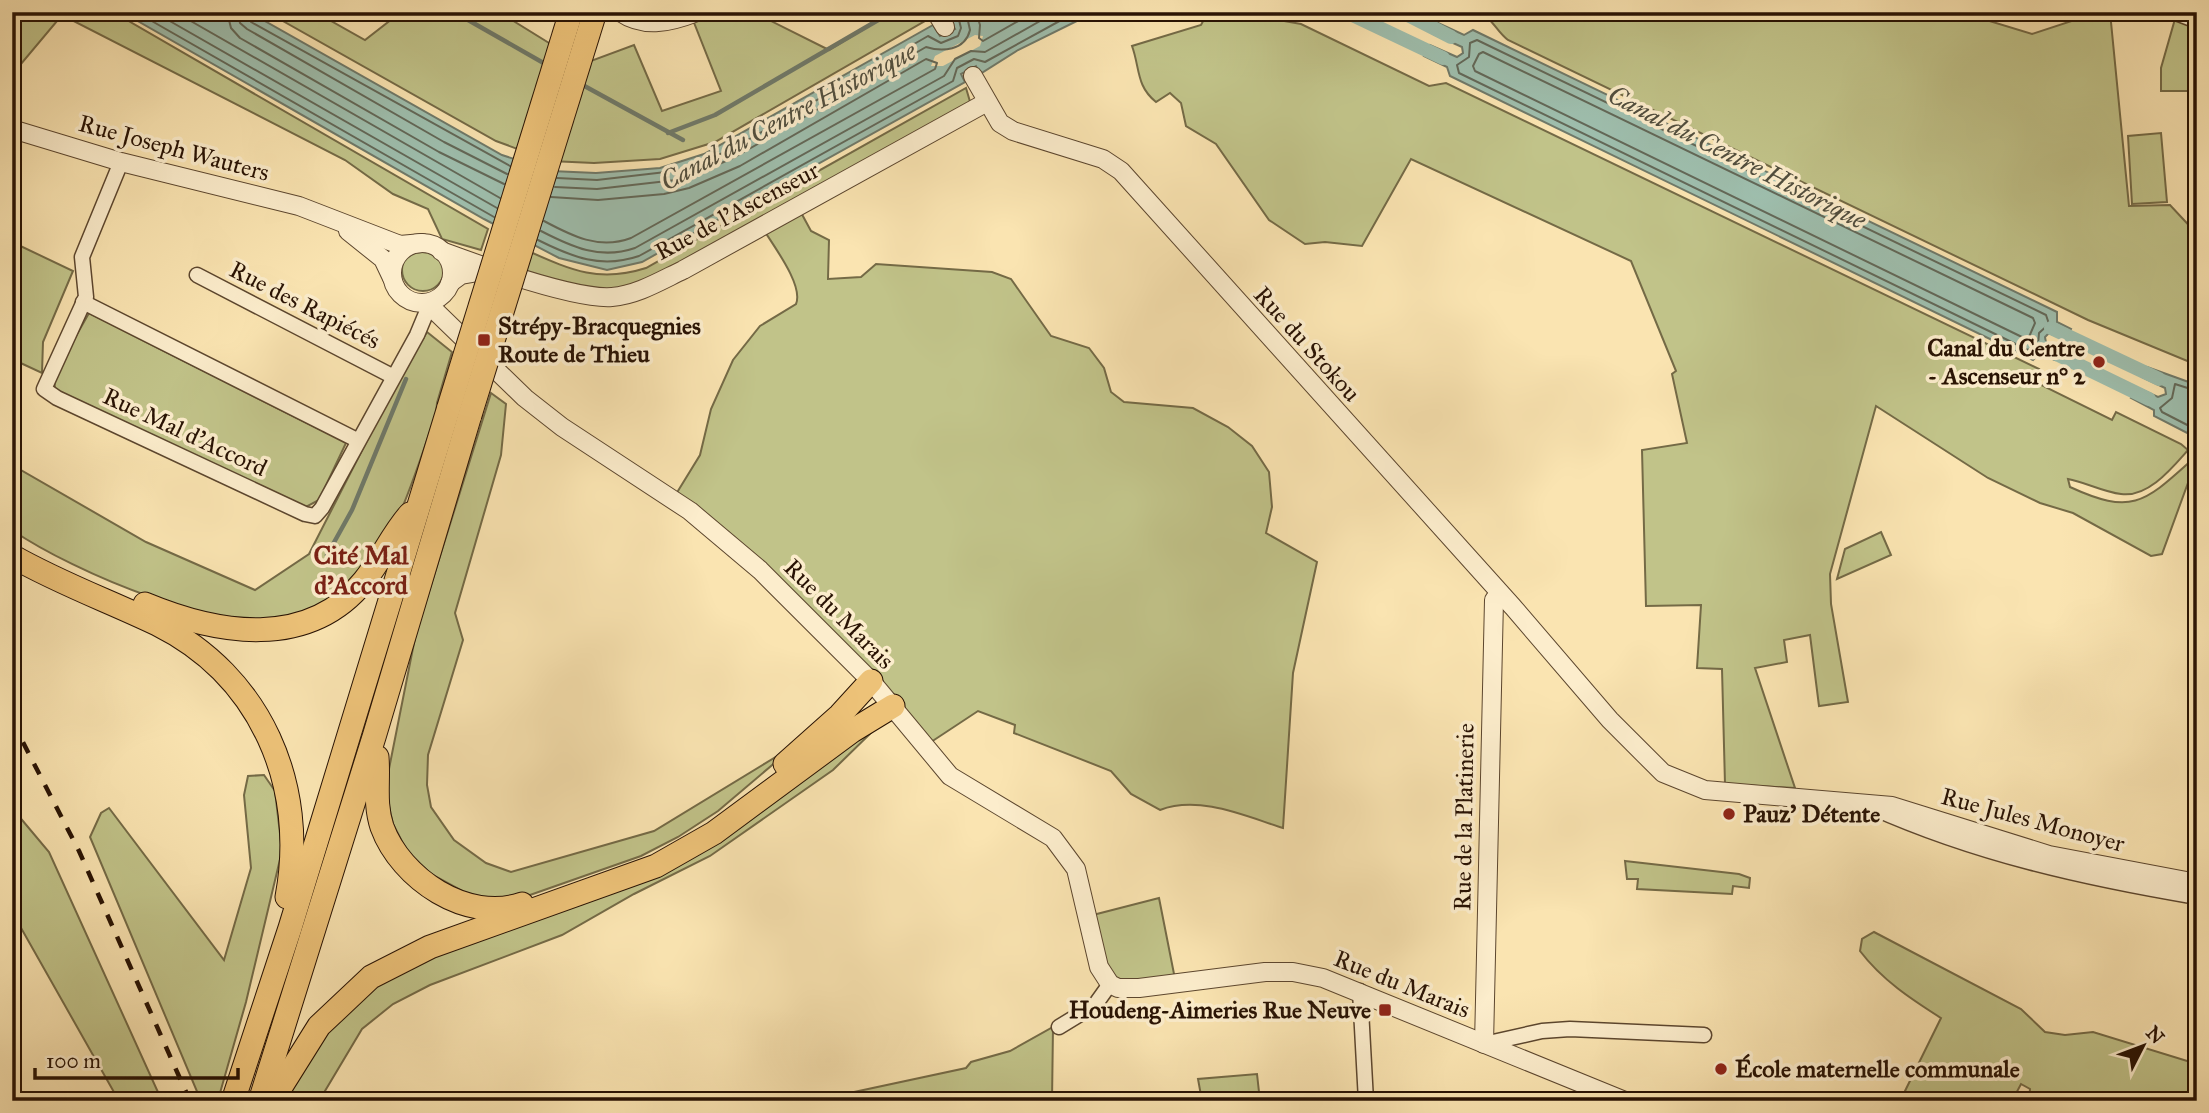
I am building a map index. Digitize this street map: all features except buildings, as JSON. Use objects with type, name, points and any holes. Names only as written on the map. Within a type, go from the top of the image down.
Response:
[{"type":"highway","points":[[260,1101],[374,737],[460,411],[571,12]]},
{"type":"highway","points":[[233,1101],[290,928],[421,501],[460,411],[595,12]]},
{"type":"highway","points":[[12,542],[81,578],[183,619],[209,627],[260,631],[313,619],[341,602],[363,583],[400,525],[421,501]]},
{"type":"highway","points":[[12,555],[183,640],[215,664],[246,698],[281,764],[289,797],[294,833],[287,898],[290,928]]},
{"type":"highway","points":[[374,737],[378,772],[375,788],[377,808],[383,829],[404,863],[439,892],[461,903],[483,909],[513,907],[619,870],[698,830],[782,766],[840,715],[871,681]]},
{"type":"highway","points":[[272,1101],[319,1026],[371,977],[430,947],[656,866],[714,833],[852,731],[893,706]]},
{"type":"street","points":[[620,12],[634,20],[654,24],[697,12]]},
{"type":"street","points":[[2176,13],[2197,21]]},
{"type":"street","points":[[973,76],[987,102]]},
{"type":"street","name":"Rue du Stokou","points":[[987,102],[1000,123],[1013,131],[1046,144],[1102,159],[1121,171],[1506,600]]},
{"type":"street","name":"Rue de l'Ascenseur","points":[[441,251],[583,295],[612,297],[637,292],[682,270],[987,102]]},
{"type":"street","name":"Rue Joseph Wauters","points":[[12,129],[121,162],[299,206],[400,246],[422,243]]},
{"type":"street","name":"Rue Mal d'Accord","points":[[121,162],[82,257],[81,267],[88,290],[44,389],[57,398],[305,514],[315,516],[392,376],[418,335]]},
{"type":"street","name":"Rue Joseph Wauters","points":[[324,215],[371,247],[383,259],[393,281]]},
{"type":"street","points":[[418,335],[423,303],[447,288],[450,265],[441,251],[422,243],[413,245],[398,255],[392,272],[393,281],[402,296],[423,303]]},
{"type":"street","name":"Rue de l'Ascenseur","points":[[447,288],[461,275],[497,269]]},
{"type":"street","name":"Rue des Rapiécés","points":[[197,275],[392,376]]},
{"type":"street","name":"Rue du Marais","points":[[447,288],[443,306],[457,332]]},
{"type":"street","points":[[83,302],[357,440]]},
{"type":"street","name":"Rue du Marais","points":[[423,303],[537,407],[690,511],[803,610],[871,681],[950,776],[1053,838],[1076,869],[1086,900],[1099,967],[1110,984],[1118,988],[1139,988],[1265,972],[1293,972],[1360,991],[1625,1101]]},
{"type":"street","points":[[418,335],[432,325],[457,332]]},
{"type":"street","name":"Rue de la Platinerie","points":[[1484,1044],[1494,600],[1506,600]]},
{"type":"street","name":"Rue Jules Monoyer","points":[[1506,600],[1610,720],[1663,773],[1706,790],[1892,806],[1990,838],[2086,864],[2197,883]]},
{"type":"street","name":"Rue Jules Monoyer","points":[[1857,802],[1901,822],[2050,870],[2197,897]]},
{"type":"street","points":[[1059,1027],[1095,1005],[1110,984]]},
{"type":"street","points":[[1360,991],[1366,1101]]},
{"type":"street","points":[[1484,1044],[1542,1031],[1570,1029],[1704,1035]]},
{"type":"green space","points":[[12,12],[113,12],[488,229],[481,250],[442,239],[428,209],[393,194],[345,160],[62,15],[21,64],[13,64]]},
{"type":"green space","points":[[267,12],[315,12],[365,40],[401,12],[499,12],[583,64],[634,45],[662,111],[721,91],[691,15],[697,12],[753,12],[829,50],[892,12],[937,14],[715,142],[660,159],[594,163],[550,161],[496,141]]},
{"type":"green space","points":[[1208,12],[1234,12],[1301,24],[1429,86],[1446,83],[2039,369],[2033,381],[2112,420],[2116,412],[2181,444],[2188,450],[2159,480],[2141,491],[2131,494],[2114,493],[2068,479],[2070,487],[2091,496],[2124,502],[2150,494],[2193,459],[2196,461],[2162,554],[2151,556],[2073,513],[2040,503],[1988,478],[1876,406],[1830,574],[1831,604],[1848,702],[1819,706],[1810,635],[1784,640],[1787,662],[1755,668],[1795,788],[1725,784],[1722,669],[1697,668],[1701,605],[1646,606],[1642,450],[1687,443],[1672,374],[1676,371],[1631,261],[1411,159],[1362,246],[1325,242],[1305,244],[1269,220],[1216,144],[1186,126],[1181,103],[1170,93],[1156,102],[1142,83],[1132,46],[1201,25]]},
{"type":"green space","points":[[1480,12],[1960,12],[2032,34],[2099,12],[2110,12],[2129,206],[2170,205],[2197,234],[2197,365],[2088,320],[1508,40]]},
{"type":"green space","points":[[2177,12],[2197,12],[2197,91],[2161,91],[2161,68]]},
{"type":"green space","points":[[966,88],[971,105],[798,207],[811,231],[829,240],[828,279],[861,277],[876,264],[992,272],[1011,279],[1051,336],[1089,348],[1104,368],[1111,392],[1124,402],[1193,408],[1228,427],[1252,446],[1269,472],[1272,507],[1266,533],[1317,562],[1293,673],[1283,828],[1206,806],[1175,806],[1160,810],[1131,794],[1111,771],[1014,733],[1015,725],[978,711],[925,746],[893,706],[673,499],[700,455],[711,409],[733,360],[760,326],[796,304],[797,296],[791,276],[762,227],[612,297],[520,276],[528,251],[572,269],[599,274],[646,268]]},
{"type":"green space","points":[[2161,133],[2167,202],[2132,204],[2128,136]]},
{"type":"green space","points":[[12,242],[73,271],[43,342],[42,373],[12,359]]},
{"type":"green space","points":[[423,249],[438,255],[444,270],[438,285],[423,291],[408,285],[402,270],[408,255]]},
{"type":"green space","points":[[89,313],[346,443],[319,500],[304,508],[55,390],[54,375]]},
{"type":"green space","points":[[427,332],[452,352],[436,414],[401,511],[383,547],[366,568],[340,591],[311,610],[271,620],[234,618],[194,610],[111,582],[72,564],[12,530],[12,465],[146,542],[255,590],[309,554],[399,378]]},
{"type":"green space","points":[[491,393],[506,404],[501,455],[455,613],[463,640],[428,755],[427,785],[431,807],[454,840],[486,863],[511,872],[654,831],[797,744],[718,811],[678,837],[641,856],[514,900],[487,899],[464,892],[431,874],[407,851],[393,824],[385,789],[416,633]]},
{"type":"green space","points":[[1881,532],[1891,555],[1837,579],[1845,549]]},
{"type":"green space","points":[[878,726],[833,770],[710,856],[634,894],[562,935],[430,985],[393,1004],[362,1029],[319,1101],[280,1101],[345,1008],[419,958],[640,877]]},
{"type":"green space","points":[[264,775],[275,791],[282,851],[246,1002],[220,1093],[216,1101],[201,1101],[90,837],[101,813],[109,808],[224,960],[251,868],[244,795],[248,776]]},
{"type":"green space","points":[[12,808],[49,852],[162,1101],[119,1101],[12,912]]},
{"type":"green space","points":[[1625,861],[1739,874],[1750,878],[1749,888],[1733,886],[1732,894],[1637,889],[1638,879],[1627,879]]},
{"type":"green space","points":[[1159,898],[1176,984],[1110,984],[1089,916]]},
{"type":"green space","points":[[1874,932],[2021,1009],[2045,1032],[2065,1035],[2093,1032],[2197,1064],[2197,1101],[2029,1101],[2030,1089],[2021,1084],[2012,1101],[1904,1101],[1908,1093],[1905,1091],[1941,1018],[1887,980],[1860,951],[1862,939]]},
{"type":"green space","points":[[1053,1027],[1052,1101],[812,1101],[966,1068],[971,1062],[1010,1051]]},
{"type":"green space","points":[[1257,1074],[1260,1101],[1202,1101],[1198,1079]]},
{"type":"water","points":[[122,12],[249,12],[502,155],[551,171],[596,173],[660,168],[704,154],[933,25],[940,36],[955,29],[948,16],[955,12],[1095,12],[1018,50],[980,74],[976,66],[961,74],[965,82],[642,262],[607,270],[559,258],[484,219]]},
{"type":"water","points":[[1438,23],[1464,35],[1473,30],[2057,312],[2057,322],[2071,329],[2065,340],[2049,333],[2045,337],[2046,343],[2060,350],[2055,360],[2039,354],[2033,360],[1450,76],[1447,67],[1424,56],[1430,45],[1457,57],[1463,53],[1462,47],[1433,34]]},
{"type":"water","points":[[2147,367],[2197,385],[2197,438],[2154,416],[2154,410],[2131,398],[2138,388],[2158,397],[2166,394],[2165,388],[2142,377]]},
{"type":"pier","points":[[975,35],[983,36],[980,46],[943,66],[931,66],[935,56]]},
{"type":"waterway","points":[[454,12],[547,65]]},
{"type":"waterway","points":[[668,133],[715,115],[892,12]]},
{"type":"waterway","name":"Canal du Centre Historique","points":[[1346,12],[1443,58]]},
{"type":"waterway","name":"Canal du Centre Historique","points":[[1402,12],[1451,37]]},
{"type":"waterway","points":[[579,83],[683,140]]},
{"type":"waterway","name":"Canal du Centre Historique","points":[[2051,328],[2159,379]]},
{"type":"waterway","name":"Canal du Centre Historique","points":[[2042,347],[2149,399]]},
{"type":"waterway","points":[[327,555],[352,510],[406,379]]},
{"type":"railway","points":[[12,721],[79,851],[190,1101]]},
{"type":"place","name":"Strépy-Bracquegnies Route de Thieu","points":[[484,340]]},
{"type":"place","name":"Canal du Centre - Ascenseur n° 2","points":[[2099,362]]},
{"type":"place","name":"Pauz' Détente","points":[[1729,814]]},
{"type":"place","name":"Houdeng-Aimeries Rue Neuve","points":[[1385,1010]]},
{"type":"place","name":"École maternelle communale","points":[[1721,1069]]},
{"type":"district","name":"Cité Mal d'Accord","points":[[361,570]]}]
